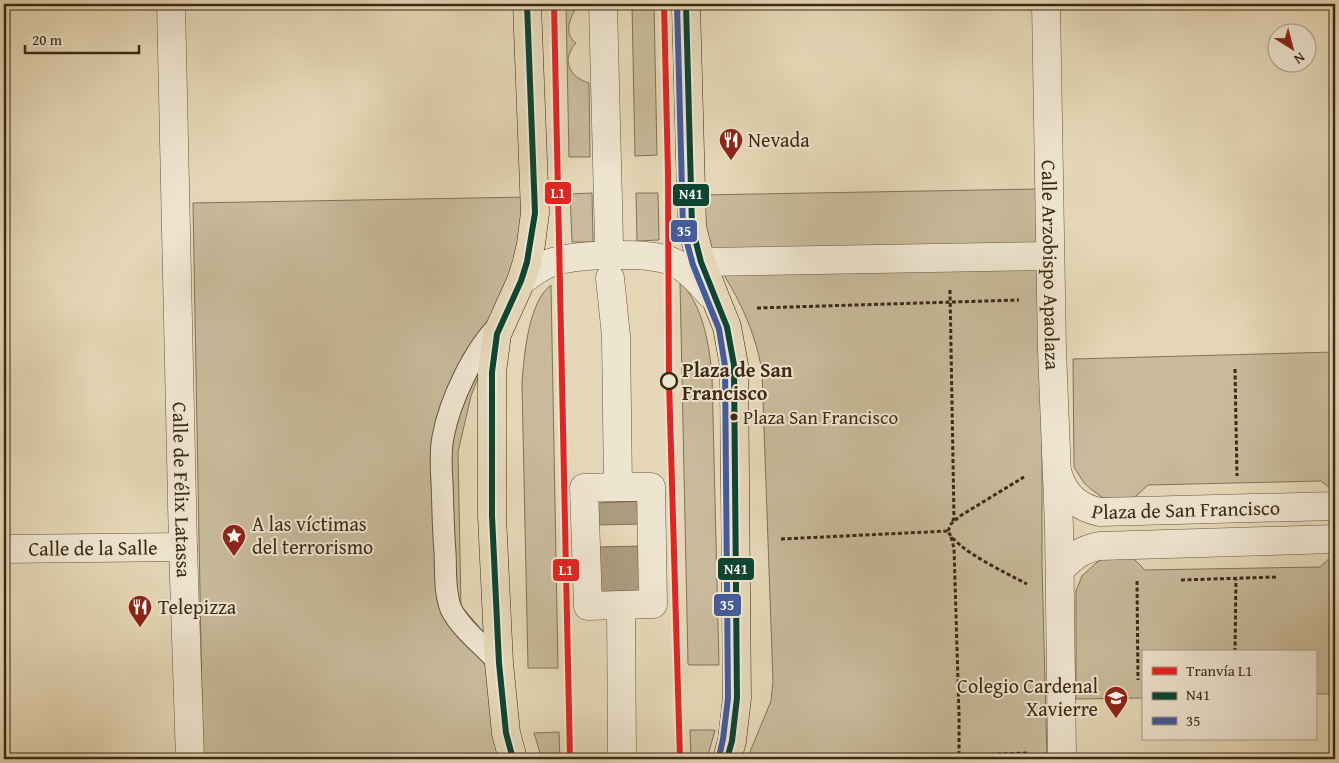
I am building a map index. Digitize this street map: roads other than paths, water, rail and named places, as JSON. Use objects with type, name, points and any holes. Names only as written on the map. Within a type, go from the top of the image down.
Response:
[{"type":"main road","points":[[513,759],[506,733],[499,663],[492,516],[492,391],[494,348],[501,323],[520,282],[531,244],[535,213],[527,4]]},
{"type":"main road","points":[[686,4],[690,210],[692,227],[701,262],[727,327],[731,345],[734,380],[737,698],[732,741],[727,759]]},
{"type":"street","name":"Calle de Félix Latassa","points":[[172,4],[183,547],[190,759]]},
{"type":"street","points":[[603,4],[609,241]]},
{"type":"street","name":"Calle Arzobispo Apaolaza","points":[[1046,4],[1050,256],[1060,527],[1062,759]]},
{"type":"street","points":[[520,282],[541,268],[559,260],[610,256],[656,257],[668,260],[682,267],[716,300]]},
{"type":"street","points":[[701,262],[1050,256]]},
{"type":"street","points":[[610,278],[616,336],[618,487]]},
{"type":"street","name":"Plaza de San Francisco","points":[[1057,473],[1060,482],[1073,500],[1081,506],[1100,512],[1335,506]]},
{"type":"street","points":[[618,487],[652,487],[654,604],[588,606],[584,488],[618,487]]},
{"type":"street","name":"Plaza de San Francisco","points":[[1060,570],[1080,552],[1100,546],[1335,539]]},
{"type":"street","name":"Calle de la Salle","points":[[4,549],[183,547]]},
{"type":"street","points":[[621,605],[622,759]]},
{"type":"lane","points":[[499,663],[459,620],[452,610],[449,600],[441,459],[442,438],[459,389],[480,348],[501,323]]},
{"type":"tram line","name":"L1","points":[[554,4],[570,759]]},
{"type":"tram line","name":"L1","points":[[664,4],[668,173],[669,381],[680,759]]},
{"type":"place","name":"Nevada","points":[[731,161]]},
{"type":"place","name":"Plaza de San Francisco","points":[[669,381]]},
{"type":"place","name":"Plaza San Francisco","points":[[734,417]]},
{"type":"place","name":"A las víctimas del terrorismo","points":[[234,557]]},
{"type":"place","name":"Telepizza","points":[[140,628]]},
{"type":"place","name":"Colegio Cardenal Xavierre","points":[[1116,719]]}]
